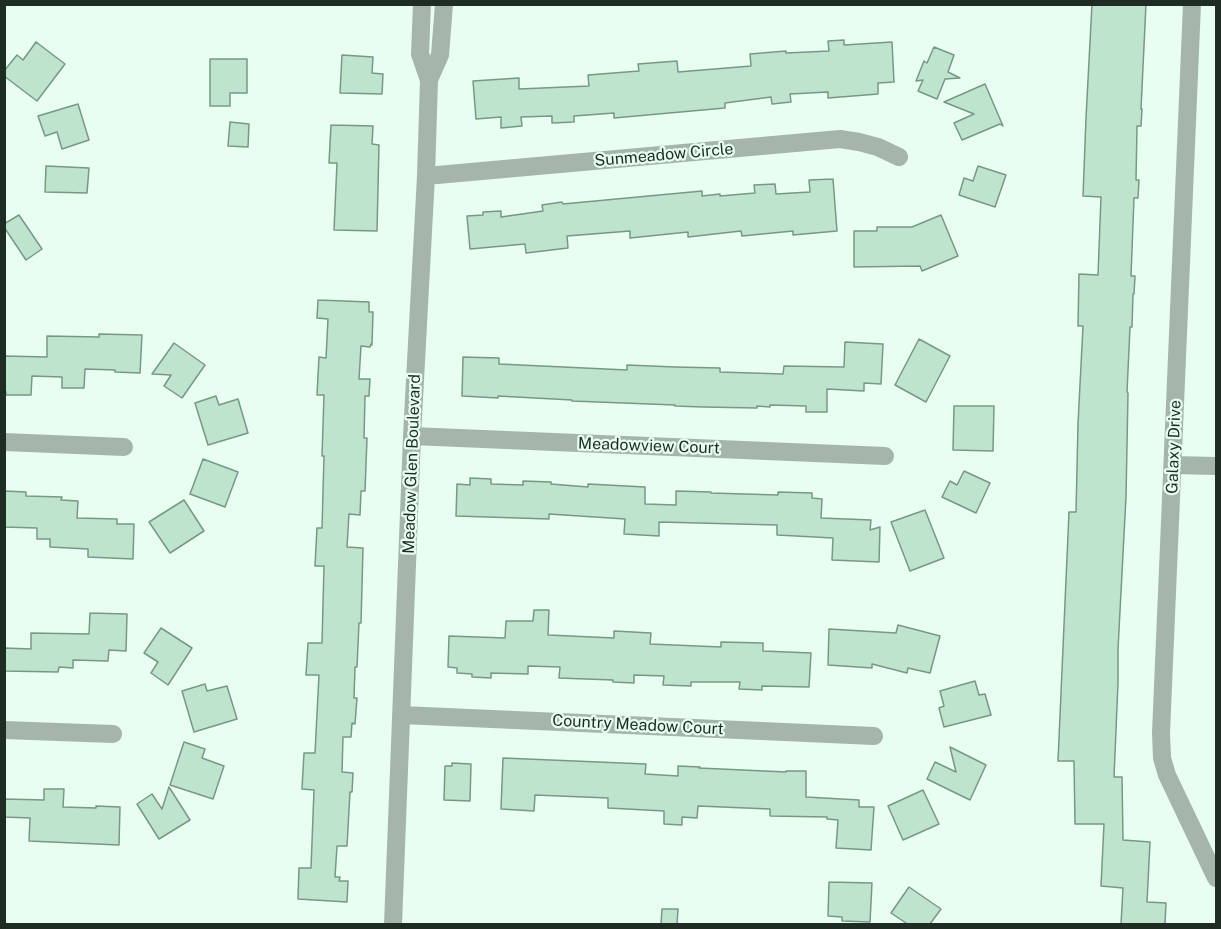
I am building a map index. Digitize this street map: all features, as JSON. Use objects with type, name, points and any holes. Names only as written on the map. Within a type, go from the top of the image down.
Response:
[{"type":"street","name":"Meadow Glen Boulevard","points":[[393,924],[412,436],[426,176],[429,80],[420,54],[422,4]]},
{"type":"street","points":[[429,80],[440,56],[444,4]]},
{"type":"street","name":"Galaxy Drive","points":[[1192,4],[1161,733],[1162,758],[1167,775],[1216,878]]},
{"type":"street","name":"Sunmeadow Circle","points":[[426,176],[840,139],[878,147],[899,157]]},
{"type":"street","name":"Meadowview Court","points":[[412,436],[885,456]]},
{"type":"street","points":[[4,442],[124,447]]},
{"type":"street","points":[[1173,465],[1216,466]]},
{"type":"street","name":"Country Meadow Court","points":[[402,715],[874,736]]},
{"type":"street","points":[[4,730],[113,734]]},
{"type":"building","points":[[1092,4],[1146,4],[1141,126],[1137,126],[1138,198],[1134,198],[1131,276],[1135,276],[1127,392],[1126,497],[1114,777],[1122,777],[1123,840],[1150,842],[1147,902],[1166,903],[1165,924],[1121,924],[1123,888],[1101,886],[1104,824],[1075,824],[1074,761],[1058,761],[1069,512],[1076,512],[1083,326],[1078,326],[1079,274],[1098,275],[1101,197],[1083,196]]},
{"type":"building","points":[[844,40],[844,45],[892,42],[894,82],[878,83],[878,94],[828,98],[828,92],[790,94],[791,102],[772,104],[771,97],[725,103],[725,108],[614,118],[614,113],[574,116],[574,122],[552,123],[552,116],[521,117],[522,126],[501,128],[501,117],[476,119],[473,81],[519,78],[519,89],[589,86],[588,75],[639,71],[638,64],[677,61],[678,72],[751,66],[750,54],[829,51],[828,41]]},
{"type":"building","points":[[36,42],[65,64],[37,101],[4,76],[4,71],[17,55],[23,60]]},
{"type":"building","points":[[934,47],[954,55],[948,72],[960,78],[945,79],[937,99],[918,91],[923,80],[916,81],[924,61],[927,63]]},
{"type":"building","points":[[342,55],[373,57],[372,73],[383,74],[382,94],[340,93]]},
{"type":"building","points":[[210,59],[247,59],[247,93],[230,93],[230,106],[210,106]]},
{"type":"building","points":[[985,84],[1003,126],[1000,124],[962,140],[954,123],[974,114],[944,102]]},
{"type":"building","points":[[78,104],[89,140],[62,149],[57,132],[45,136],[38,116]]},
{"type":"building","points":[[230,122],[249,124],[248,147],[228,146]]},
{"type":"building","points":[[331,125],[373,126],[372,144],[379,145],[377,231],[334,230],[337,163],[329,163]]},
{"type":"building","points":[[46,166],[89,168],[87,193],[45,192]]},
{"type":"building","points":[[978,166],[1006,175],[995,207],[959,195],[964,178],[973,181]]},
{"type":"building","points":[[833,179],[837,231],[793,235],[793,231],[742,236],[741,231],[688,237],[688,232],[630,238],[630,231],[567,236],[568,248],[526,253],[525,244],[470,249],[467,216],[483,215],[483,212],[501,211],[501,217],[543,211],[542,205],[562,202],[563,204],[702,191],[702,196],[755,193],[754,185],[775,184],[776,194],[810,192],[809,180]]},
{"type":"building","points":[[19,215],[42,249],[26,260],[4,227],[4,224]]},
{"type":"building","points":[[941,215],[958,256],[922,271],[920,266],[854,267],[854,231],[877,231],[877,227],[912,227]]},
{"type":"building","points":[[318,300],[369,302],[369,312],[373,312],[372,345],[370,347],[361,346],[359,379],[370,379],[369,396],[365,396],[364,438],[367,438],[365,491],[361,491],[360,515],[349,514],[347,547],[363,548],[361,623],[359,623],[357,667],[355,667],[354,698],[357,698],[355,724],[352,723],[351,737],[343,737],[342,772],[353,773],[352,792],[350,792],[347,846],[337,846],[335,877],[340,877],[339,881],[348,881],[347,902],[298,899],[299,868],[311,868],[314,790],[302,789],[304,753],[315,753],[319,675],[306,675],[308,643],[322,643],[324,566],[315,566],[317,528],[322,528],[324,395],[317,395],[319,357],[326,358],[328,319],[317,318]]},
{"type":"building","points":[[99,334],[142,335],[140,373],[85,369],[84,388],[62,388],[62,377],[32,376],[31,395],[6,395],[4,392],[4,356],[47,357],[47,336],[99,337]]},
{"type":"building","points":[[919,339],[950,356],[926,402],[895,385]]},
{"type":"building","points":[[845,342],[883,344],[881,384],[864,383],[864,391],[827,389],[827,412],[806,412],[806,406],[703,407],[462,396],[463,357],[499,358],[499,364],[627,370],[627,365],[720,368],[720,372],[783,374],[784,366],[844,367]]},
{"type":"building","points":[[174,343],[205,365],[182,398],[164,386],[171,375],[152,374]]},
{"type":"building","points":[[216,396],[219,405],[238,399],[248,433],[208,445],[195,403]]},
{"type":"building","points":[[954,406],[994,406],[993,451],[953,450]]},
{"type":"building","points":[[203,459],[238,472],[225,507],[190,494]]},
{"type":"building","points":[[964,471],[990,483],[976,513],[942,497],[950,481],[957,485]]},
{"type":"building","points":[[470,478],[491,479],[491,484],[523,485],[523,481],[588,487],[588,484],[645,487],[645,504],[676,505],[676,491],[778,495],[778,492],[812,493],[812,498],[822,499],[821,518],[871,520],[870,530],[880,527],[879,562],[832,560],[833,538],[777,535],[777,525],[659,522],[659,536],[624,534],[625,519],[549,514],[549,519],[456,516],[457,484],[470,485]]},
{"type":"building","points":[[4,491],[26,492],[26,496],[62,497],[61,500],[78,501],[77,518],[117,519],[117,524],[134,524],[133,559],[88,557],[88,549],[50,547],[50,539],[37,539],[37,528],[4,527]]},
{"type":"building","points":[[184,500],[204,531],[170,553],[149,522]]},
{"type":"building","points":[[925,510],[944,558],[910,571],[891,522]]},
{"type":"building","points":[[534,610],[549,610],[548,635],[614,638],[614,631],[651,633],[650,644],[721,647],[721,642],[763,643],[763,651],[811,653],[809,687],[762,686],[762,690],[739,689],[740,682],[691,682],[691,686],[663,685],[664,676],[634,675],[634,683],[559,678],[560,667],[528,666],[528,674],[491,673],[491,678],[472,677],[472,674],[457,673],[457,668],[448,667],[449,636],[505,638],[506,621],[533,621]]},
{"type":"building","points":[[90,613],[127,614],[126,651],[109,650],[108,661],[73,660],[73,668],[59,667],[58,672],[4,671],[4,648],[31,649],[31,633],[89,634]]},
{"type":"building","points":[[898,625],[940,636],[930,673],[908,668],[907,673],[872,664],[872,668],[828,665],[829,629],[896,633]]},
{"type":"building","points":[[161,628],[192,648],[168,685],[151,673],[158,662],[144,653]]},
{"type":"building","points":[[975,681],[979,695],[985,694],[991,715],[944,727],[939,708],[944,706],[940,691]]},
{"type":"building","points":[[205,684],[207,691],[227,686],[237,719],[194,732],[182,691]]},
{"type":"building","points":[[184,742],[205,749],[202,758],[224,766],[213,799],[170,785]]},
{"type":"building","points":[[950,747],[986,765],[970,800],[927,779],[935,762],[956,772]]},
{"type":"building","points":[[503,758],[646,764],[645,774],[678,776],[678,766],[806,771],[806,797],[859,800],[859,807],[874,807],[871,850],[836,848],[838,820],[827,819],[827,817],[770,816],[770,809],[698,806],[697,818],[682,817],[682,825],[664,824],[664,811],[608,808],[608,798],[535,795],[534,811],[501,809]]},
{"type":"building","points":[[452,763],[471,764],[470,801],[444,800],[445,766],[452,766]]},
{"type":"building","points":[[169,787],[190,820],[159,839],[137,804],[152,794],[162,809]]},
{"type":"building","points":[[44,789],[64,789],[63,807],[120,807],[119,845],[29,841],[30,818],[4,817],[4,799],[44,800]]},
{"type":"building","points":[[923,790],[939,824],[903,840],[888,806]]},
{"type":"building","points":[[829,882],[872,883],[870,922],[842,921],[842,917],[828,916]]},
{"type":"building","points":[[909,887],[941,909],[930,924],[905,924],[891,913]]},
{"type":"building","points":[[662,909],[678,909],[677,924],[661,924]]}]
